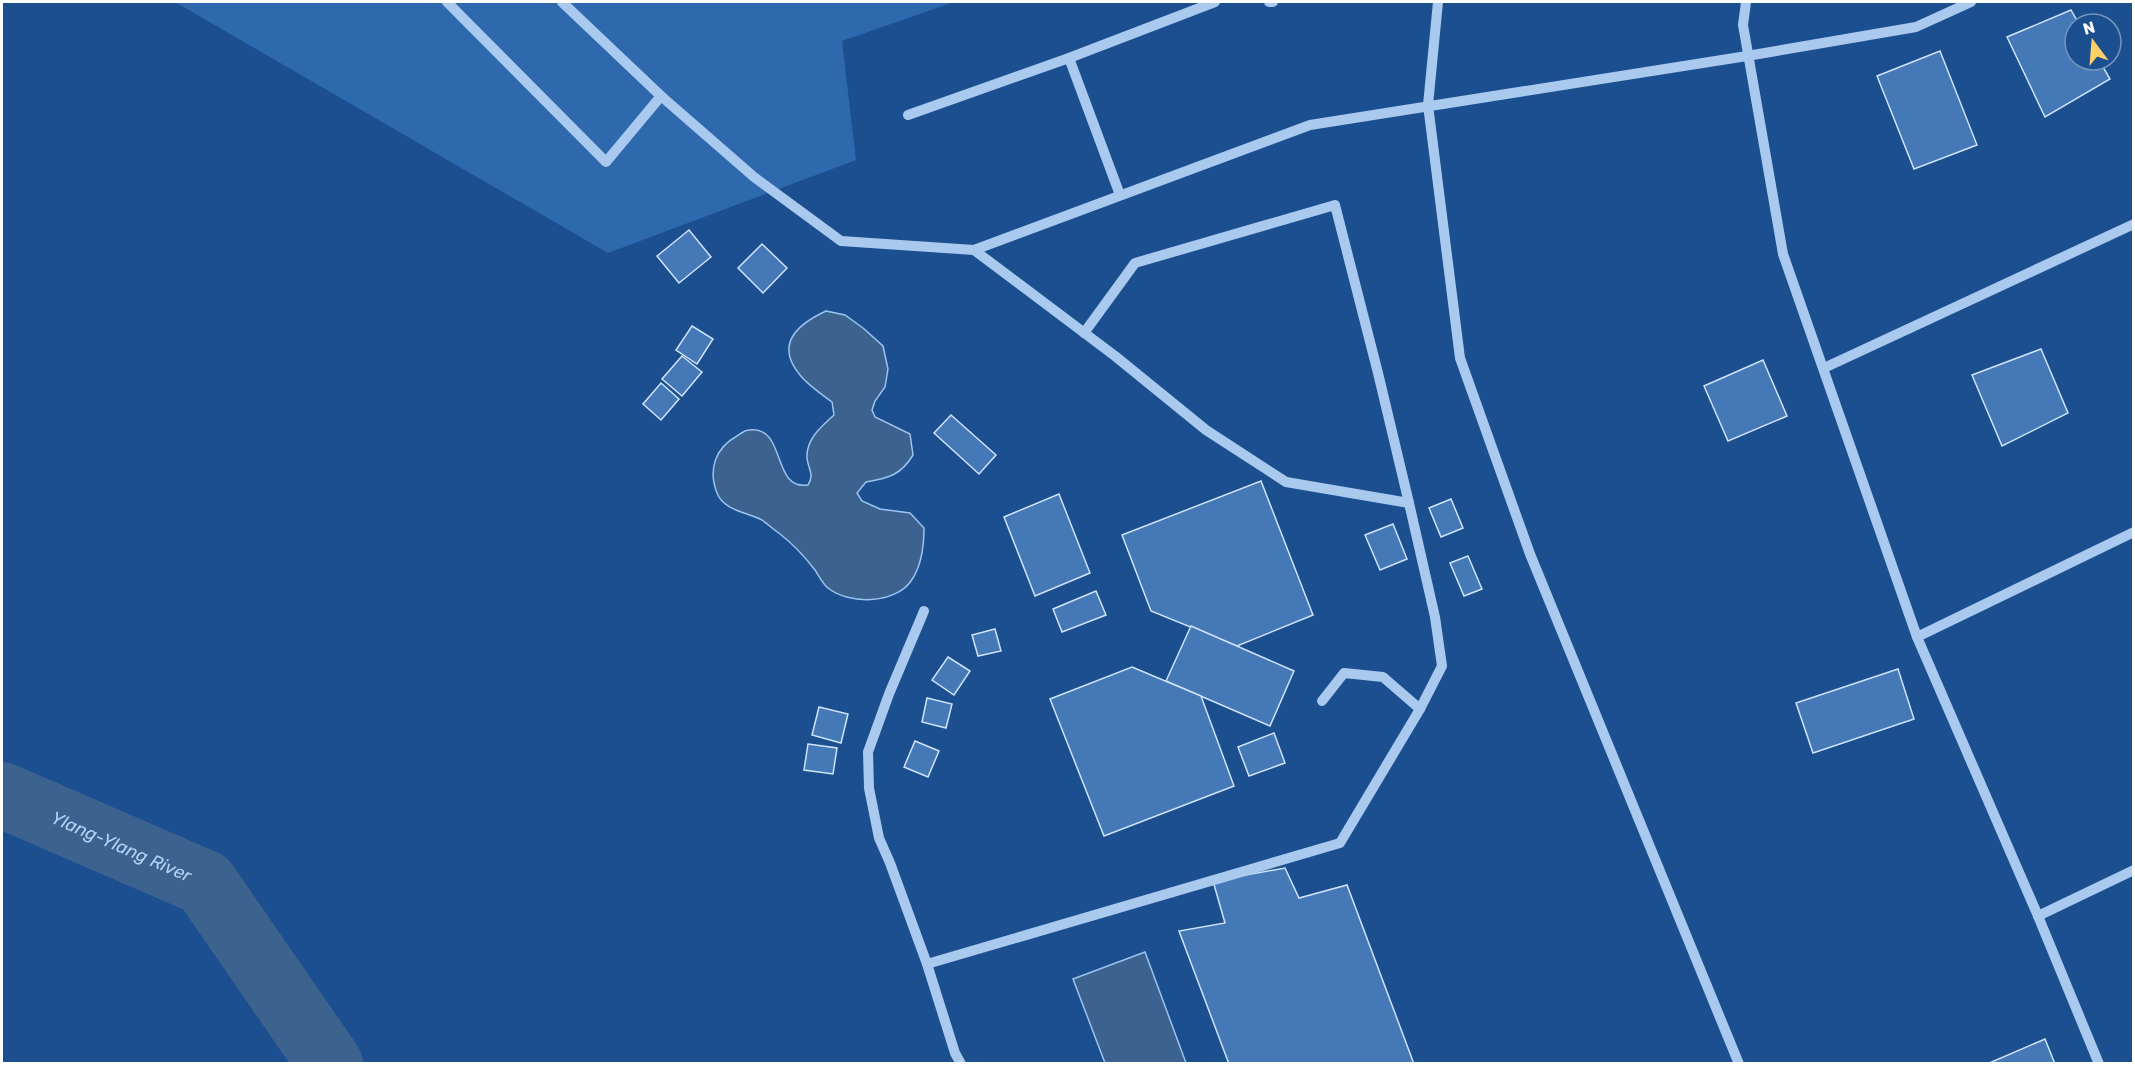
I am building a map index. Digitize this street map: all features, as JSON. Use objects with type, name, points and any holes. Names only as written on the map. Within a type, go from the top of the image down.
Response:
[{"type":"street","points":[[447,2],[606,162],[661,96]]},
{"type":"street","points":[[562,2],[661,96],[754,177],[841,241],[974,250],[1310,125],[1916,27],[1971,2]]},
{"type":"street","points":[[908,115],[1069,58],[1215,2]]},
{"type":"street","points":[[1438,2],[1428,105],[1460,358],[1530,554],[1739,1064]]},
{"type":"street","points":[[1746,2],[1743,25],[1747,56],[1783,254],[1917,637],[2038,916],[2099,1064]]},
{"type":"street","points":[[1069,58],[1120,195]]},
{"type":"street","points":[[927,964],[1340,843],[1420,709],[1442,666],[1435,617],[1409,503],[1335,205],[1135,263],[1084,333]]},
{"type":"street","points":[[1824,368],[2133,224]]},
{"type":"street","points":[[974,250],[1084,333],[1206,430],[1286,482],[1409,503]]},
{"type":"street","points":[[1917,637],[2133,532]]},
{"type":"street","points":[[924,611],[888,694],[868,752],[869,788],[879,838],[927,964],[955,1053],[961,1064]]},
{"type":"street","points":[[1322,701],[1344,673],[1383,677],[1420,709]]},
{"type":"street","points":[[2038,916],[2133,870]]},
{"type":"shaded area","points":[[175,2],[954,2],[842,41],[856,160],[608,253]]},
{"type":"shaded area","points":[[826,311],[845,315],[883,346],[888,369],[885,387],[875,401],[872,410],[875,417],[910,434],[913,455],[904,467],[888,477],[866,482],[857,493],[862,501],[880,509],[910,513],[924,528],[921,556],[911,581],[904,589],[883,598],[871,600],[848,597],[828,588],[790,542],[762,520],[725,504],[720,499],[714,484],[715,460],[719,453],[729,441],[749,430],[761,431],[769,437],[789,478],[796,484],[808,485],[811,475],[807,458],[809,445],[815,434],[834,415],[832,402],[800,375],[789,354],[789,345],[793,336],[806,322]]},
{"type":"shaded area","points":[[1145,952],[1186,1063],[1105,1063],[1073,979]]},
{"type":"building","points":[[2063,13],[2063,72],[2106,72],[2110,79],[2045,117],[2007,37]]},
{"type":"building","points":[[1940,51],[1977,145],[1914,169],[1877,76]]},
{"type":"building","points":[[689,230],[711,257],[679,283],[657,256]]},
{"type":"building","points":[[762,244],[787,268],[763,293],[738,268]]},
{"type":"building","points":[[692,326],[713,339],[697,364],[676,350]]},
{"type":"building","points":[[2041,349],[2068,413],[2002,446],[1972,375]]},
{"type":"building","points":[[682,356],[702,372],[682,396],[662,379]]},
{"type":"building","points":[[1763,360],[1787,416],[1728,441],[1704,386]]},
{"type":"building","points":[[661,383],[679,399],[661,420],[643,404]]},
{"type":"building","points":[[951,415],[996,455],[979,474],[934,433]]},
{"type":"building","points":[[1261,481],[1313,615],[1237,646],[1151,611],[1122,535]]},
{"type":"building","points":[[1059,494],[1090,573],[1035,596],[1004,517]]},
{"type":"building","points":[[1451,499],[1463,528],[1441,537],[1429,508]]},
{"type":"building","points":[[1393,524],[1407,559],[1380,570],[1365,535]]},
{"type":"building","points":[[1468,556],[1482,589],[1464,596],[1450,563]]},
{"type":"building","points":[[1096,591],[1106,615],[1062,632],[1053,609]]},
{"type":"building","points":[[1191,626],[1294,671],[1270,726],[1166,681]]},
{"type":"building","points":[[995,629],[1001,651],[978,656],[972,635]]},
{"type":"building","points":[[948,657],[970,671],[954,695],[932,680]]},
{"type":"building","points":[[1132,667],[1201,696],[1234,786],[1104,836],[1050,699]]},
{"type":"building","points":[[1898,669],[1914,719],[1813,753],[1796,703]]},
{"type":"building","points":[[927,698],[952,704],[946,728],[922,722]]},
{"type":"building","points":[[819,707],[848,714],[841,743],[812,735]]},
{"type":"building","points":[[1274,733],[1285,763],[1249,776],[1238,747]]},
{"type":"building","points":[[915,741],[939,751],[928,777],[904,767]]},
{"type":"building","points":[[808,744],[837,748],[833,774],[804,770]]},
{"type":"building","points":[[1285,868],[1299,898],[1347,885],[1414,1064],[1229,1064],[1179,931],[1225,923],[1213,881]]},
{"type":"building","points":[[2045,1039],[2055,1064],[1987,1064]]},
{"type":"waterway","name":"Ylang-Ylang River","points":[[2,795],[205,883],[330,1064]]}]
